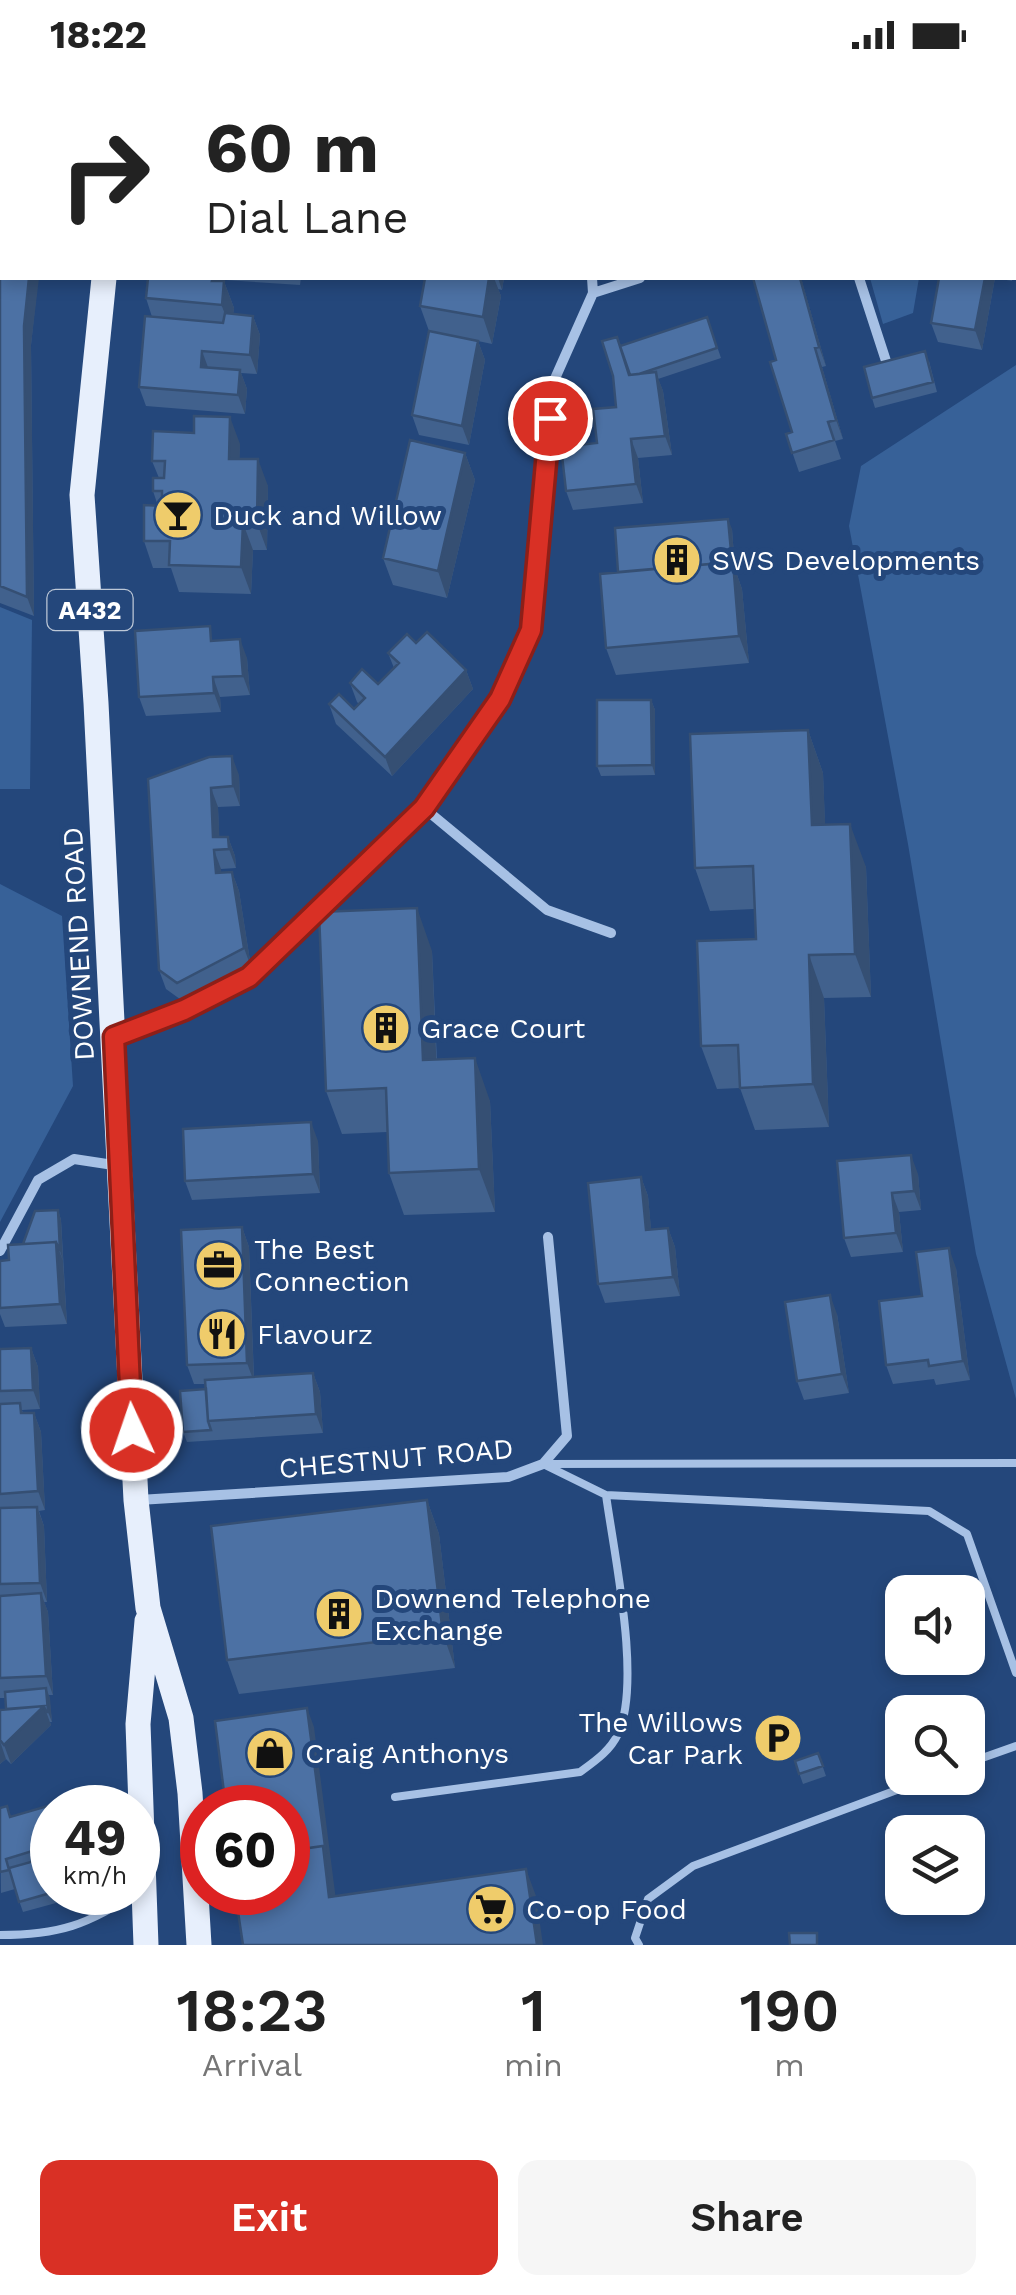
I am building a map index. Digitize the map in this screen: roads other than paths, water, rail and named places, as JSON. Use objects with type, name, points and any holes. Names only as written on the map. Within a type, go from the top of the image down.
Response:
[{"type":"main road","name":"DOWNEND ROAD","points":[[104,280],[82,495],[136,1500],[148,1608],[181,1718],[190,1793],[199,1945]]},
{"type":"main road","name":"DOWNEND ROAD","points":[[139,1785],[138,1724],[148,1608]]},
{"type":"main road","name":"DOWNEND ROAD","points":[[143,1915],[146,1945]]},
{"type":"street","points":[[114,1037],[184,1010],[249,977],[424,808],[500,699],[531,630],[553,383],[593,293],[592,280]]},
{"type":"street","points":[[593,293],[634,280]]},
{"type":"street","points":[[860,280],[887,364]]},
{"type":"street","points":[[424,808],[547,910],[611,933]]},
{"type":"street","points":[[0,1252],[38,1180],[74,1159],[120,1166]]},
{"type":"street","name":"CHESTNUT ROAD","points":[[136,1500],[508,1477],[543,1464],[567,1436],[548,1237]]},
{"type":"lane","points":[[543,1464],[1016,1463]]},
{"type":"lane","points":[[543,1464],[606,1495],[928,1511],[967,1534],[1016,1673]]},
{"type":"lane","points":[[395,1797],[580,1772],[600,1757],[617,1736],[626,1710],[629,1677],[606,1495]]},
{"type":"lane","points":[[985,1757],[1016,1746]]},
{"type":"lane","points":[[639,1945],[634,1938],[648,1899],[693,1866],[885,1794]]},
{"type":"lane","points":[[0,1935],[40,1935],[105,1915]]},
{"type":"place","name":"Duck and Willow","points":[[178,515]]},
{"type":"place","name":"SWS Developments","points":[[677,560]]},
{"type":"place","name":"Grace Court","points":[[386,1028]]},
{"type":"place","name":"The Best Connection","points":[[219,1265]]},
{"type":"place","name":"Flavourz","points":[[222,1334]]},
{"type":"place","name":"Downend Telephone Exchange","points":[[339,1614]]},
{"type":"place","name":"The Willows Car Park","points":[[778,1738]]},
{"type":"place","name":"Craig Anthonys","points":[[270,1753]]},
{"type":"place","name":"Co-op Food","points":[[491,1909]]}]
